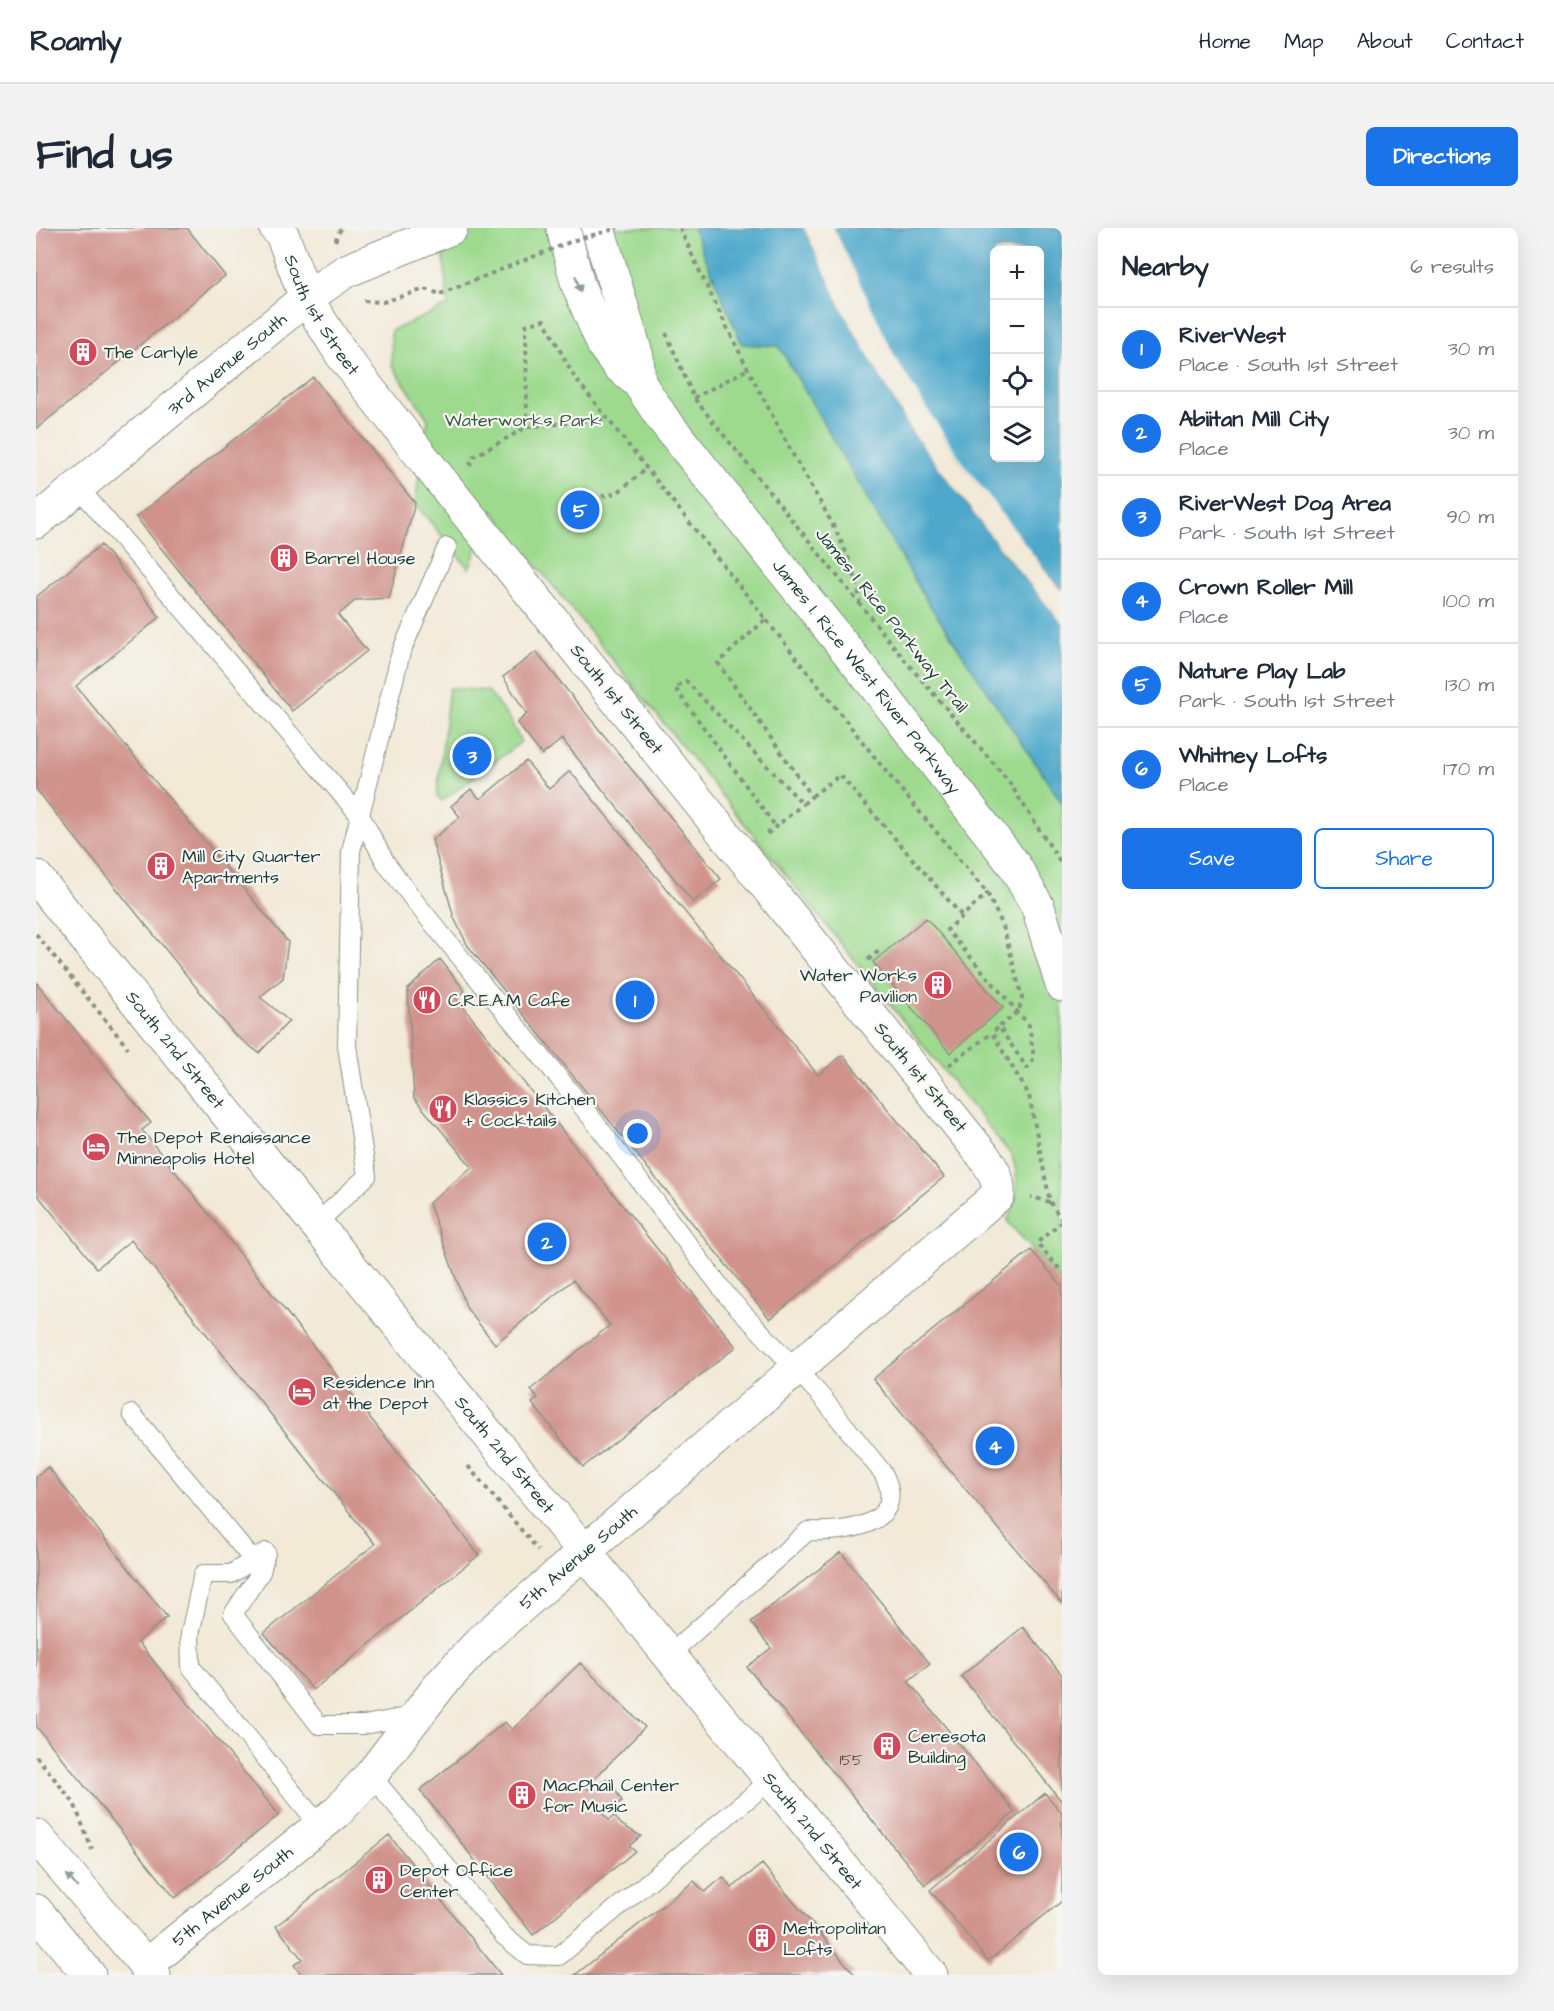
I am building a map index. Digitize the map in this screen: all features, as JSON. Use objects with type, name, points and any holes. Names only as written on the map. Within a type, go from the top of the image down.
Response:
[{"type":"street","name":"South 1st Street","points":[[276,228],[282,234],[306,298],[342,355],[982,1154]]},
{"type":"street","name":"James I. Rice West River Parkway","points":[[563,228],[578,285],[599,337],[618,365],[639,383],[663,419],[1014,865],[1038,907],[1062,985]]},
{"type":"street","name":"James I. Rice West River Parkway","points":[[598,228],[637,357],[639,383]]},
{"type":"street","name":"3rd Avenue South","points":[[36,522],[306,298],[346,271],[443,231]]},
{"type":"street","name":"South 2nd Street","points":[[36,877],[316,1224],[931,1975]]},
{"type":"street","name":"5th Avenue South","points":[[150,1971],[337,1812],[371,1775],[441,1684],[482,1640],[998,1195],[995,1172],[982,1154]]},
{"type":"street","points":[[36,1836],[150,1971]]},
{"type":"street","points":[[36,1911],[89,1975]]},
{"type":"lane","points":[[78,487],[361,817],[386,863],[416,903],[594,1121],[729,1298],[825,1401],[883,1473],[889,1484],[889,1496],[884,1509],[865,1526],[853,1530],[808,1531],[670,1654]]},
{"type":"lane","points":[[316,1224],[367,1176],[347,1046],[351,851],[401,652],[447,547]]},
{"type":"lane","points":[[132,1414],[254,1560]]},
{"type":"lane","points":[[320,1826],[191,1667],[190,1634],[204,1574],[231,1574],[266,1552],[261,1572],[233,1614],[319,1725],[364,1725],[417,1715]]},
{"type":"lane","points":[[371,1775],[504,1936],[527,1955],[559,1956],[772,1779]]},
{"type":"path","points":[[383,302],[424,289],[440,294],[575,240],[618,228]]},
{"type":"path","points":[[680,228],[748,369],[837,536],[858,586],[860,603]]},
{"type":"path","points":[[527,427],[526,325],[544,320],[573,375],[884,769],[987,893],[1003,926],[1017,972],[1022,997],[1019,1011],[948,1065]]},
{"type":"path","name":"James I Rice Parkway Trail","points":[[748,369],[694,398],[860,603],[1007,779],[1062,865]]},
{"type":"path","points":[[470,468],[473,457],[527,427],[608,419]]},
{"type":"path","points":[[593,498],[617,493],[647,468]]},
{"type":"path","points":[[765,620],[718,663],[812,796]]},
{"type":"path","points":[[776,827],[675,688],[687,681],[803,804]]},
{"type":"path","points":[[764,837],[840,775],[962,916]]},
{"type":"path","points":[[987,893],[948,930],[1029,1025],[1034,1058],[1027,1068],[999,1027]]},
{"type":"path","points":[[871,957],[880,950]]},
{"type":"path","points":[[992,1033],[1029,1095],[1050,1202],[1062,1220],[1037,1243],[1062,1272]]},
{"type":"path","points":[[1031,1197],[1050,1202]]},
{"type":"path","points":[[36,1756],[74,1803],[92,1852]]},
{"type":"green space","name":"Waterworks Park","points":[[441,228],[693,228],[742,344],[779,346],[925,598],[1062,803],[1062,1283],[1007,1221],[1014,1205],[1017,1189],[1012,1156],[492,510],[469,569],[415,503],[428,419],[392,365],[391,331],[448,306]]},
{"type":"green space","points":[[449,688],[488,691],[511,722],[521,742],[442,801],[437,795]]},
{"type":"water","points":[[693,228],[804,228],[844,313],[912,432],[996,543],[1062,623],[1062,803],[925,598],[779,346],[742,344]]},
{"type":"water","points":[[834,228],[1062,228],[1062,589],[993,506],[951,447],[912,387],[870,308]]},
{"type":"pier","points":[[804,228],[808,228],[847,312],[915,430],[998,541],[1062,618],[1062,623],[996,543],[912,432],[844,313]]},
{"type":"pier","points":[[831,228],[834,228],[895,357],[923,403],[967,468],[1062,592],[1031,558],[995,511],[920,405],[892,359]]},
{"type":"building","name":"The Carlyle","points":[[36,228],[187,228],[225,276],[36,429]]},
{"type":"building","name":"Barrel House","points":[[313,377],[415,503],[389,598],[356,600],[338,615],[367,651],[292,711],[136,517]]},
{"type":"building","name":"Mill City Quarter Apartments","points":[[101,545],[160,617],[76,686],[288,942],[283,978],[260,997],[289,1021],[259,1053],[234,1034],[36,789],[36,597]]},
{"type":"building","points":[[536,652],[721,879],[693,902],[562,739],[542,755],[517,723],[527,714],[503,677]]},
{"type":"building","points":[[526,761],[549,789],[570,771],[818,1075],[843,1055],[944,1177],[770,1319],[468,946],[454,918],[432,840],[460,817],[451,806],[471,789],[480,799]]},
{"type":"building","name":"Water Works Pavilion","points":[[926,918],[1003,1008],[950,1053],[873,962]]},
{"type":"building","points":[[440,959],[465,991],[456,998],[736,1347],[583,1467],[532,1403],[538,1398],[531,1389],[610,1325],[573,1280],[495,1344],[467,1309],[429,1203],[472,1167],[414,1098],[408,989]]},
{"type":"building","name":"Residence Inn at the Depot","points":[[36,982],[151,1123],[142,1130],[479,1555],[313,1690],[264,1633],[375,1544],[131,1240],[97,1268],[36,1193]]},
{"type":"building","points":[[1031,1250],[1062,1286],[1062,1604],[873,1379]]},
{"type":"building","points":[[48,1467],[167,1617],[138,1642],[279,1815],[175,1898],[36,1726],[36,1477]]},
{"type":"building","name":"Ceresota Building","points":[[841,1552],[930,1664],[908,1681],[1015,1812],[925,1885],[747,1667],[771,1648],[751,1622]]},
{"type":"building","points":[[1023,1627],[1062,1675],[1062,1802],[961,1676]]},
{"type":"building","name":"MacPhail Center for Music","points":[[580,1663],[645,1727],[586,1787],[589,1790],[608,1778],[622,1801],[602,1813],[609,1820],[614,1816],[622,1825],[641,1836],[629,1846],[635,1851],[533,1935],[420,1790],[505,1722],[512,1730]]},
{"type":"building","points":[[1045,1793],[1062,1813],[1062,1901],[988,1961],[930,1890]]},
{"type":"building","name":"Depot Office Center","points":[[389,1835],[501,1975],[302,1975],[294,1965],[302,1959],[276,1926]]},
{"type":"building","name":"Metropolitan Lofts","points":[[762,1864],[855,1975],[575,1975],[694,1881],[705,1892],[723,1877],[732,1888]]},
{"type":"place","name":"The Carlyle","points":[[83,352]]},
{"type":"place","name":"Nature Play Lab","points":[[580,510]]},
{"type":"place","name":"Barrel House","points":[[284,558]]},
{"type":"place","name":"RiverWest Dog Area","points":[[472,756]]},
{"type":"place","name":"Mill City Quarter Apartments","points":[[161,866]]},
{"type":"place","name":"Water Works Pavilion","points":[[938,985]]},
{"type":"place","name":"C.R.E.A.M Cafe","points":[[427,1000]]},
{"type":"place","name":"RiverWest","points":[[635,1000]]},
{"type":"place","name":"Klassics Kitchen + Cocktails","points":[[443,1109]]},
{"type":"place","name":"The Depot Renaissance Minneapolis Hotel","points":[[96,1147]]},
{"type":"place","name":"Abiitan Mill City","points":[[547,1242]]},
{"type":"place","name":"Residence Inn at the Depot","points":[[302,1392]]},
{"type":"place","name":"Crown Roller Mill","points":[[995,1446]]},
{"type":"place","name":"Ceresota Building","points":[[887,1746]]},
{"type":"place","name":"MacPhail Center for Music","points":[[522,1795]]},
{"type":"place","name":"Whitney Lofts","points":[[1019,1852]]},
{"type":"place","name":"Depot Office Center","points":[[379,1880]]},
{"type":"place","name":"Metropolitan Lofts","points":[[762,1938]]}]
